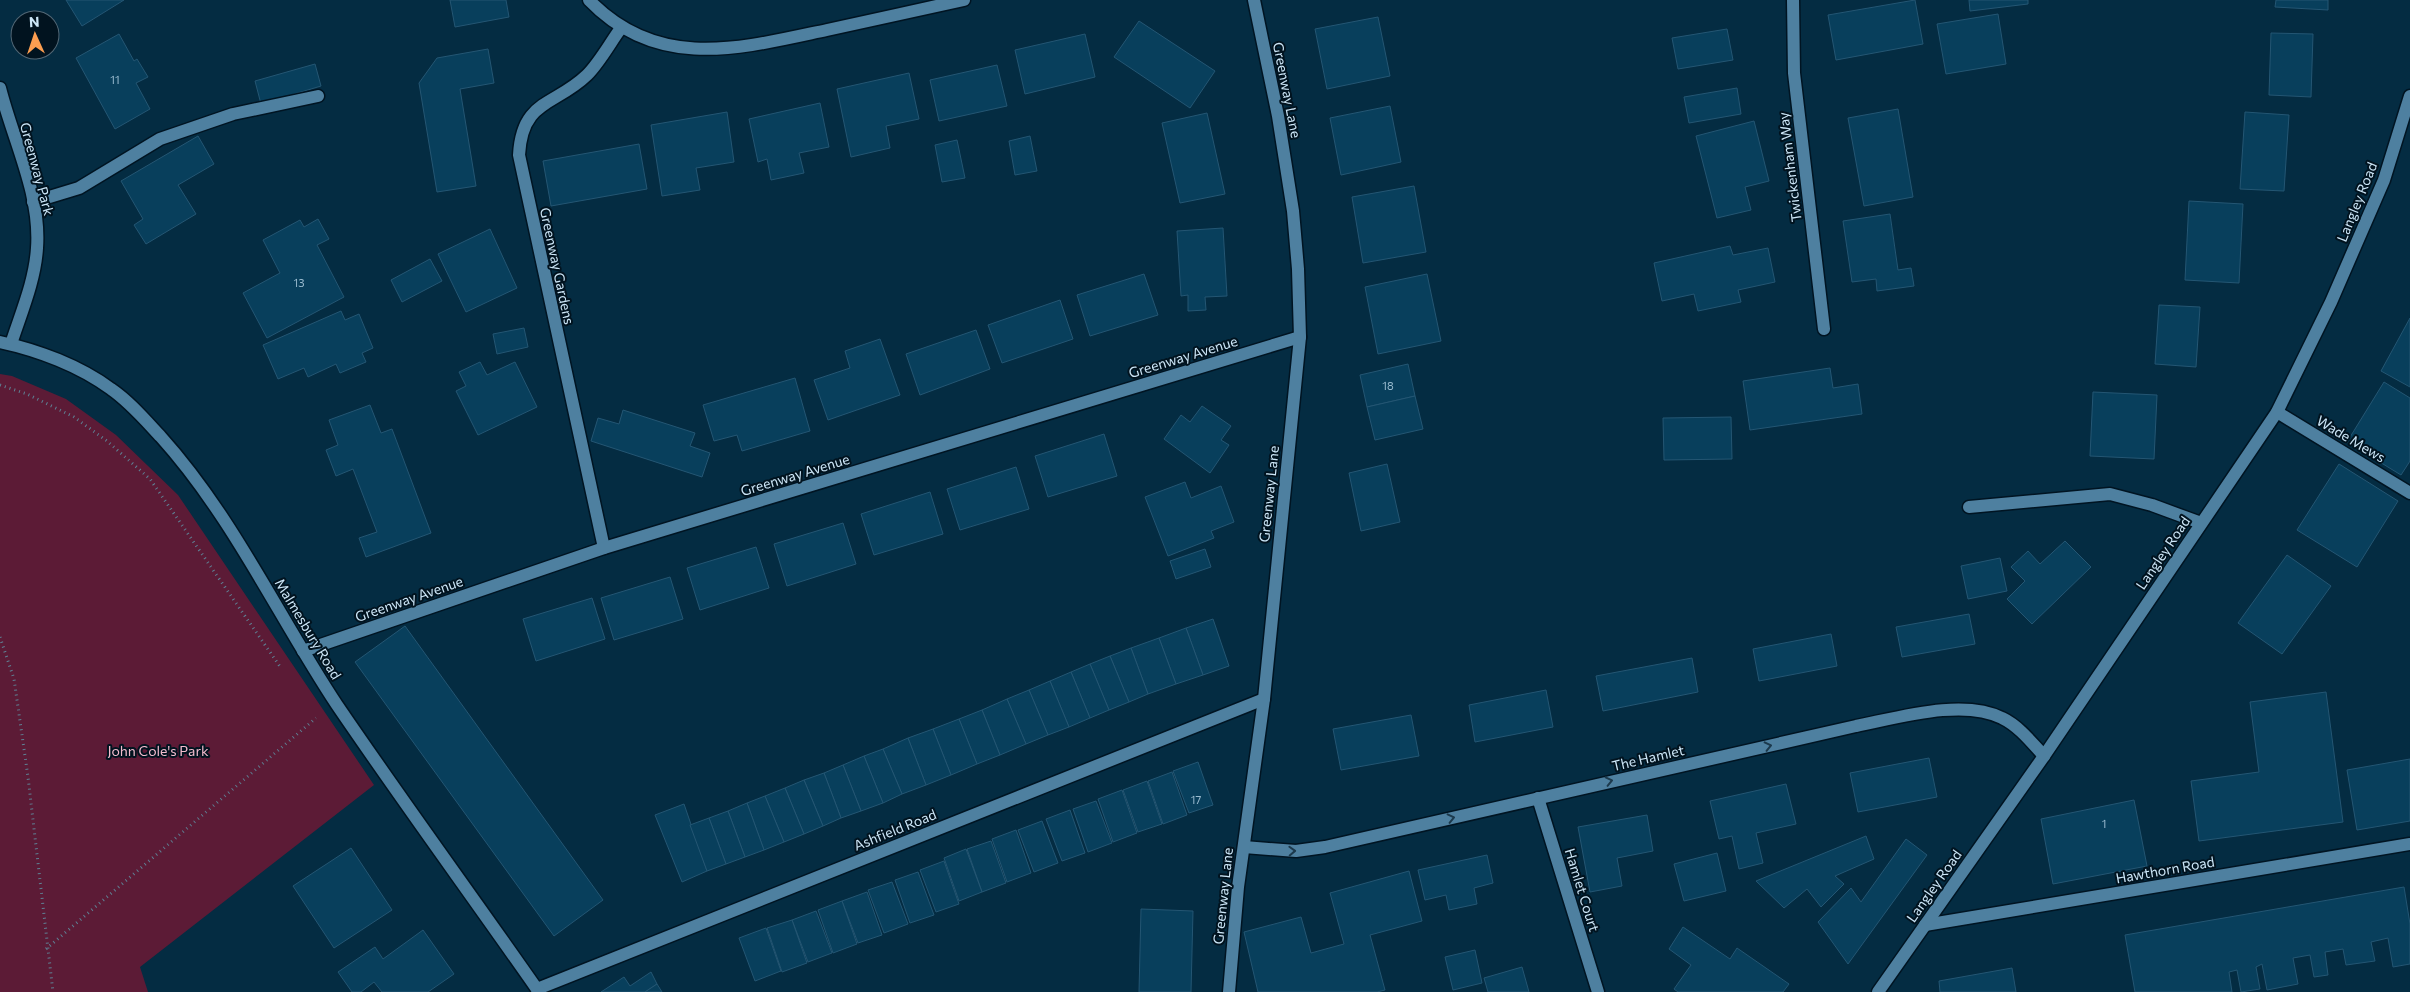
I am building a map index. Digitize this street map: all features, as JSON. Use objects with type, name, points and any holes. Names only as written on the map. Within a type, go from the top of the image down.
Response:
[{"type":"street","points":[[589,0],[602,14],[621,28],[645,38],[674,46],[719,50],[747,47],[964,0]]},
{"type":"street","name":"Greenway Lane","points":[[1230,992],[1238,886],[1264,699],[1300,338],[1298,269],[1293,211],[1278,116],[1254,0]]},
{"type":"street","name":"Twickenham Way","points":[[1793,0],[1794,73],[1824,329]]},
{"type":"street","name":"Greenway Gardens","points":[[604,548],[519,156],[523,130],[538,107],[588,74],[621,28]]},
{"type":"street","name":"Greenway Park","points":[[0,88],[33,202],[37,231],[35,267],[6,343]]},
{"type":"street","points":[[33,202],[79,188],[160,139],[233,114],[318,96]]},
{"type":"street","name":"Langley Road","points":[[1878,992],[2044,756],[2276,412],[2331,302],[2384,180],[2410,96]]},
{"type":"street","name":"Greenway Avenue","points":[[303,651],[604,548],[1300,338]]},
{"type":"street","name":"Malmesbury Road","points":[[6,343],[81,370],[112,389],[149,424],[185,464],[217,508],[303,651],[338,705],[538,990]]},
{"type":"street","name":"Wade Mews","points":[[2276,412],[2410,493]]},
{"type":"street","points":[[1969,507],[2110,494],[2152,505],[2201,524]]},
{"type":"street","name":"Ashfield Road","points":[[538,990],[1264,699]]},
{"type":"street","name":"The Hamlet","points":[[1244,848],[1296,851],[1325,847],[1856,726],[1950,710],[1976,710],[2003,718],[2023,734],[2044,756]]},
{"type":"street","name":"Hamlet Court","points":[[1538,798],[1598,992]]},
{"type":"street","name":"Hawthorn Road","points":[[1925,925],[2410,844]]},
{"type":"path","points":[[0,385],[26,394],[74,417],[107,440],[150,480],[282,669]]},
{"type":"path","points":[[0,637],[14,679],[28,777],[46,949],[53,992]]},
{"type":"path","points":[[46,949],[316,718],[338,705]]},
{"type":"path","points":[[310,710],[322,726]]},
{"type":"green space","name":"John Cole's Park","points":[[0,374],[12,376],[66,399],[116,435],[178,495],[374,785],[140,967],[148,992],[0,992]]},
{"type":"building","points":[[66,0],[124,0],[82,26]]},
{"type":"building","points":[[450,0],[506,0],[509,17],[455,27]]},
{"type":"building","points":[[1915,0],[1923,44],[1836,60],[1828,15]]},
{"type":"building","points":[[1969,0],[2028,0],[2028,4],[1970,11]]},
{"type":"building","points":[[2276,0],[2328,0],[2328,10],[2275,7]]},
{"type":"building","points":[[1998,14],[2006,64],[1946,74],[1937,24]]},
{"type":"building","points":[[1378,17],[1390,76],[1327,89],[1315,29]]},
{"type":"building","points":[[1139,21],[1215,71],[1190,108],[1114,57]]},
{"type":"building","points":[[1727,29],[1733,60],[1678,69],[1672,38]]},
{"type":"building","points":[[2271,33],[2313,34],[2311,97],[2269,95]]},
{"type":"building","points":[[119,34],[134,61],[137,59],[148,77],[136,83],[150,109],[115,129],[76,58]]},
{"type":"building","points":[[1085,34],[1095,77],[1025,94],[1015,50]]},
{"type":"building","points":[[488,49],[494,83],[460,89],[476,186],[437,192],[419,83],[437,58]]},
{"type":"building","points":[[315,64],[321,86],[261,104],[255,81]]},
{"type":"building","points":[[997,65],[1007,106],[939,121],[930,80]]},
{"type":"building","points":[[909,73],[919,119],[886,126],[890,148],[851,157],[837,89]]},
{"type":"building","points":[[1737,88],[1741,114],[1689,123],[1684,97]]},
{"type":"building","points":[[820,103],[829,147],[799,153],[804,173],[771,180],[767,159],[758,162],[749,119]]},
{"type":"building","points":[[1390,106],[1401,162],[1341,175],[1330,118]]},
{"type":"building","points":[[1898,109],[1913,197],[1864,206],[1848,118]]},
{"type":"building","points":[[727,112],[734,162],[696,168],[700,190],[662,196],[651,125]]},
{"type":"building","points":[[2245,112],[2289,115],[2284,191],[2240,189]]},
{"type":"building","points":[[1207,113],[1225,194],[1180,203],[1162,123]]},
{"type":"building","points":[[1754,121],[1769,181],[1745,187],[1751,210],[1717,218],[1696,136]]},
{"type":"building","points":[[198,136],[214,164],[178,185],[196,214],[146,244],[134,225],[143,219],[121,181]]},
{"type":"building","points":[[1030,136],[1037,171],[1015,175],[1009,141]]},
{"type":"building","points":[[957,140],[965,178],[942,182],[935,145]]},
{"type":"building","points":[[639,144],[647,189],[551,206],[543,161]]},
{"type":"building","points":[[1414,186],[1426,252],[1363,263],[1352,197]]},
{"type":"building","points":[[2189,201],[2243,204],[2239,283],[2185,280]]},
{"type":"building","points":[[1890,214],[1898,270],[1911,268],[1914,286],[1877,291],[1876,279],[1852,282],[1843,221]]},
{"type":"building","points":[[318,219],[329,239],[317,245],[344,297],[267,338],[243,293],[280,273],[263,240],[300,220],[304,227]]},
{"type":"building","points":[[1223,228],[1227,296],[1205,297],[1206,310],[1188,311],[1188,295],[1181,296],[1177,231]]},
{"type":"building","points":[[490,229],[517,288],[466,312],[438,254]]},
{"type":"building","points":[[1730,246],[1733,255],[1768,248],[1775,282],[1738,290],[1741,302],[1698,311],[1694,294],[1662,301],[1654,263]]},
{"type":"building","points":[[430,259],[442,281],[402,302],[391,280]]},
{"type":"building","points":[[1144,274],[1158,315],[1090,336],[1077,295]]},
{"type":"building","points":[[1427,274],[1441,341],[1378,354],[1365,287]]},
{"type":"building","points":[[1060,300],[1073,339],[1002,363],[988,325]]},
{"type":"building","points":[[2159,305],[2200,307],[2196,367],[2155,364]]},
{"type":"building","points":[[341,311],[345,320],[359,314],[373,348],[362,353],[366,362],[340,373],[336,364],[308,377],[304,368],[278,379],[263,345]]},
{"type":"building","points":[[2410,318],[2410,387],[2381,371]]},
{"type":"building","points":[[524,328],[528,347],[497,354],[493,334]]},
{"type":"building","points":[[976,330],[990,369],[920,395],[906,354]]},
{"type":"building","points":[[880,339],[900,395],[828,420],[814,380],[850,368],[845,351]]},
{"type":"building","points":[[480,362],[487,375],[515,362],[537,407],[478,435],[456,391],[466,386],[459,372]]},
{"type":"building","points":[[1408,364],[1415,396],[1367,407],[1360,375]]},
{"type":"building","points":[[1830,368],[1833,388],[1858,384],[1862,414],[1750,430],[1743,381]]},
{"type":"building","points":[[795,378],[810,431],[742,451],[737,435],[714,441],[703,405]]},
{"type":"building","points":[[2384,382],[2410,398],[2410,461],[2401,475],[2347,442]]},
{"type":"building","points":[[2093,392],[2157,395],[2154,459],[2090,456]]},
{"type":"building","points":[[1415,396],[1423,429],[1375,440],[1367,407]]},
{"type":"building","points":[[370,405],[381,433],[392,429],[431,533],[366,557],[359,538],[377,532],[353,469],[336,476],[326,450],[338,445],[329,420]]},
{"type":"building","points":[[1202,406],[1231,426],[1221,440],[1229,445],[1210,473],[1164,439],[1181,415],[1190,422]]},
{"type":"building","points":[[623,410],[695,433],[690,446],[710,453],[702,477],[591,441],[598,418],[619,424]]},
{"type":"building","points":[[1731,417],[1732,459],[1664,460],[1663,418]]},
{"type":"building","points":[[1104,434],[1117,476],[1048,497],[1035,456]]},
{"type":"building","points":[[1387,464],[1400,522],[1361,531],[1349,473]]},
{"type":"building","points":[[2339,464],[2398,501],[2357,567],[2297,530]]},
{"type":"building","points":[[1016,467],[1029,509],[960,530],[947,489]]},
{"type":"building","points":[[1185,482],[1191,498],[1221,486],[1234,522],[1211,531],[1214,538],[1168,556],[1145,497]]},
{"type":"building","points":[[930,492],[943,534],[874,555],[861,514]]},
{"type":"building","points":[[843,523],[856,564],[787,586],[774,544]]},
{"type":"building","points":[[2065,541],[2091,567],[2032,624],[2007,599],[2025,581],[2011,567],[2028,551],[2040,564]]},
{"type":"building","points":[[756,547],[769,588],[700,610],[687,568]]},
{"type":"building","points":[[1205,549],[1211,567],[1176,579],[1170,561]]},
{"type":"building","points":[[2287,555],[2331,586],[2282,654],[2238,623]]},
{"type":"building","points":[[2000,558],[2007,591],[1968,599],[1961,566]]},
{"type":"building","points":[[670,577],[683,619],[614,640],[601,598]]},
{"type":"building","points":[[592,598],[605,639],[536,661],[523,619]]},
{"type":"building","points":[[1969,614],[1975,644],[1902,657],[1896,627]]},
{"type":"building","points":[[1213,619],[1229,666],[1203,675],[1186,628]]},
{"type":"building","points":[[405,626],[603,900],[554,936],[355,662]]},
{"type":"building","points":[[1186,628],[1203,675],[1176,684],[1159,638]]},
{"type":"building","points":[[1831,634],[1837,666],[1759,681],[1753,649]]},
{"type":"building","points":[[1159,638],[1176,684],[1148,694],[1131,648]]},
{"type":"building","points":[[1131,648],[1148,694],[1129,702],[1110,656]]},
{"type":"building","points":[[1110,656],[1129,702],[1109,710],[1090,664]]},
{"type":"building","points":[[1692,658],[1698,692],[1603,711],[1596,676]]},
{"type":"building","points":[[1090,664],[1109,710],[1090,718],[1071,672]]},
{"type":"building","points":[[1071,672],[1090,718],[1069,727],[1050,681]]},
{"type":"building","points":[[1050,681],[1069,727],[1048,735],[1029,690]]},
{"type":"building","points":[[1029,690],[1048,735],[1026,744],[1007,699]]},
{"type":"building","points":[[1546,690],[1553,727],[1475,742],[1469,705]]},
{"type":"building","points":[[2326,692],[2343,822],[2199,841],[2191,781],[2259,772],[2250,702]]},
{"type":"building","points":[[1007,699],[1026,744],[1000,755],[982,710]]},
{"type":"building","points":[[982,710],[1000,755],[977,764],[959,719]]},
{"type":"building","points":[[1411,715],[1419,756],[1341,770],[1333,729]]},
{"type":"building","points":[[959,719],[977,764],[951,775],[933,729]]},
{"type":"building","points":[[933,729],[951,775],[926,785],[908,738]]},
{"type":"building","points":[[908,738],[926,785],[902,794],[883,749]]},
{"type":"building","points":[[883,749],[902,794],[883,803],[864,756]]},
{"type":"building","points":[[864,756],[883,803],[861,811],[843,765]]},
{"type":"building","points":[[1929,758],[1937,797],[1858,812],[1850,773]]},
{"type":"building","points":[[2410,759],[2410,821],[2357,830],[2347,770]]},
{"type":"building","points":[[1198,762],[1213,805],[1189,813],[1173,771]]},
{"type":"building","points":[[843,765],[861,811],[841,818],[824,773]]},
{"type":"building","points":[[1172,772],[1187,815],[1163,824],[1148,781]]},
{"type":"building","points":[[824,773],[841,818],[823,826],[804,780]]},
{"type":"building","points":[[804,780],[823,826],[804,834],[785,788]]},
{"type":"building","points":[[1147,781],[1162,824],[1138,832],[1123,790]]},
{"type":"building","points":[[1786,784],[1796,824],[1756,833],[1763,863],[1739,869],[1732,836],[1719,839],[1710,801]]},
{"type":"building","points":[[785,788],[804,834],[784,842],[765,796]]},
{"type":"building","points":[[1122,790],[1137,833],[1113,842],[1098,799]]},
{"type":"building","points":[[765,796],[784,842],[764,850],[747,803]]},
{"type":"building","points":[[2134,800],[2147,866],[2053,884],[2041,819]]},
{"type":"building","points":[[1096,801],[1112,843],[1088,852],[1073,809]]},
{"type":"building","points":[[747,803],[764,850],[745,857],[728,811]]},
{"type":"building","points":[[684,804],[707,871],[682,882],[655,815]]},
{"type":"building","points":[[1070,810],[1085,853],[1062,861],[1046,819]]},
{"type":"building","points":[[728,811],[745,857],[726,864],[709,818]]},
{"type":"building","points":[[1647,815],[1653,851],[1617,858],[1622,886],[1590,892],[1578,827]]},
{"type":"building","points":[[709,818],[726,864],[707,871],[690,825]]},
{"type":"building","points":[[1042,821],[1058,863],[1034,872],[1018,830]]},
{"type":"building","points":[[1016,830],[1031,873],[1007,882],[992,839]]},
{"type":"building","points":[[1866,836],[1874,859],[1835,876],[1844,884],[1821,907],[1807,889],[1784,908],[1756,881]]},
{"type":"building","points":[[1906,839],[1927,855],[1848,964],[1818,922],[1851,888],[1861,902]]},
{"type":"building","points":[[991,841],[1006,883],[982,892],[967,849]]},
{"type":"building","points":[[351,848],[392,910],[334,948],[293,886]]},
{"type":"building","points":[[966,849],[982,892],[959,901],[944,858]]},
{"type":"building","points":[[1717,853],[1726,891],[1684,901],[1674,864]]},
{"type":"building","points":[[1487,855],[1493,883],[1474,888],[1477,904],[1449,910],[1446,895],[1425,900],[1418,870]]},
{"type":"building","points":[[944,861],[959,904],[936,912],[920,870]]},
{"type":"building","points":[[1409,871],[1422,921],[1370,935],[1385,990],[1377,992],[1258,992],[1244,932],[1301,917],[1311,953],[1344,944],[1330,893]]},
{"type":"building","points":[[918,872],[934,915],[910,923],[895,880]]},
{"type":"building","points":[[892,882],[908,924],[884,933],[868,890]]},
{"type":"building","points":[[2404,887],[2410,924],[2410,964],[2393,967],[2388,938],[2371,942],[2375,961],[2346,965],[2343,949],[2325,952],[2328,975],[2314,977],[2310,955],[2293,958],[2298,984],[2267,990],[2262,964],[2256,967],[2260,989],[2241,992],[2237,970],[2229,972],[2232,992],[2135,992],[2125,935]]},
{"type":"building","points":[[867,892],[882,935],[858,943],[842,901]]},
{"type":"building","points":[[842,901],[857,944],[833,953],[818,910]]},
{"type":"building","points":[[1141,909],[1193,911],[1191,992],[1139,992]]},
{"type":"building","points":[[816,911],[832,953],[808,962],[792,920]]},
{"type":"building","points":[[792,920],[807,963],[782,972],[767,928]]},
{"type":"building","points":[[1683,927],[1730,959],[1737,948],[1789,984],[1783,992],[1678,992],[1674,989],[1691,965],[1669,949]]},
{"type":"building","points":[[766,928],[781,971],[755,981],[739,938]]},
{"type":"building","points":[[423,930],[454,974],[428,992],[382,992],[374,982],[361,992],[352,992],[338,972],[375,947],[383,959]]},
{"type":"building","points":[[1475,950],[1482,983],[1453,990],[1445,957]]},
{"type":"building","points":[[1522,967],[1529,992],[1488,992],[1484,978]]},
{"type":"building","points":[[2012,968],[2016,992],[1940,992],[1939,981]]},
{"type":"building","points":[[651,972],[657,984],[645,992],[601,992],[624,977],[630,986]]},
{"type":"building","points":[[657,984],[662,992],[645,992]]}]
